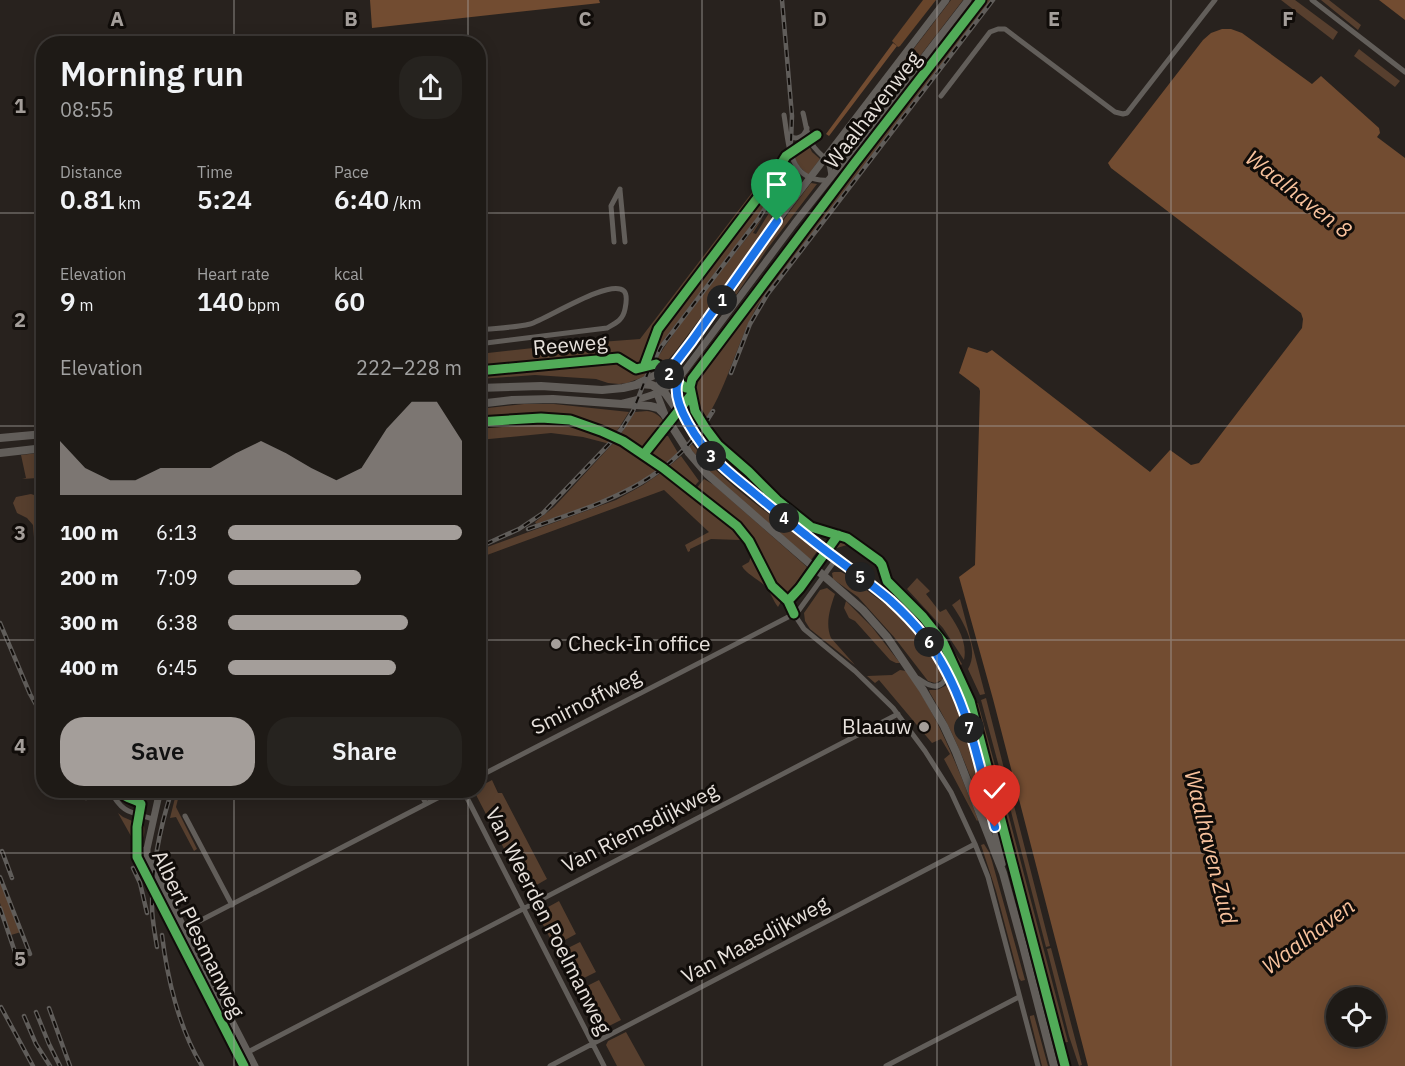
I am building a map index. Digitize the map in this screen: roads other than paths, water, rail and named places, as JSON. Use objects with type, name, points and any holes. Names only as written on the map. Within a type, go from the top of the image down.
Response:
[{"type":"main road","name":"Reeweg","points":[[486,388],[541,386],[602,390],[645,384],[660,392]]},
{"type":"main road","points":[[660,392],[724,469],[889,600],[925,637],[956,689],[967,718],[998,838],[1003,873]]},
{"type":"main road","points":[[486,403],[533,399],[570,400],[658,408],[667,417],[689,453],[707,474],[867,614],[915,677],[938,714],[956,752],[1003,873],[1054,1066]]},
{"type":"main road","points":[[0,438],[36,435]]},
{"type":"main road","points":[[0,453],[36,449]]},
{"type":"street","name":"Waalhavenweg","points":[[663,373],[673,365],[703,327],[777,221],[946,0]]},
{"type":"street","name":"Waalhavenweg","points":[[677,381],[794,224],[968,0]]},
{"type":"street","points":[[941,96],[990,33],[998,29],[1005,29],[1115,112],[1127,113],[1215,0]]},
{"type":"street","points":[[1312,0],[1405,72]]},
{"type":"street","points":[[784,115],[790,152],[800,171],[809,178],[830,178],[830,167],[810,140],[803,113]]},
{"type":"street","points":[[785,125],[788,135],[795,138],[803,136],[807,128]]},
{"type":"street","points":[[800,171],[802,181],[800,191]]},
{"type":"street","points":[[614,242],[612,206],[620,189],[625,242]]},
{"type":"street","points":[[486,329],[530,324],[603,290],[617,288],[624,291],[626,296],[621,320],[607,328],[486,343]]},
{"type":"street","points":[[663,373],[660,380],[660,403],[667,417]]},
{"type":"street","name":"Reeweg","points":[[633,385],[663,373]]},
{"type":"street","points":[[622,404],[660,392],[677,381]]},
{"type":"street","points":[[677,381],[676,394],[681,408],[703,446]]},
{"type":"street","name":"Smirnoffweg","points":[[486,773],[794,614],[836,559]]},
{"type":"street","points":[[794,614],[804,629],[855,671],[898,714],[925,751],[961,811],[993,894],[1038,1066]]},
{"type":"street","points":[[915,677],[934,687],[939,686],[946,681],[944,666]]},
{"type":"street","name":"Van Riemsdijkweg","points":[[248,1052],[898,714]]},
{"type":"street","name":"Albert Plesmanweg","points":[[114,798],[123,808],[153,819],[147,849],[148,859],[255,1066]]},
{"type":"street","points":[[153,819],[158,798]]},
{"type":"street","points":[[423,798],[426,804]]},
{"type":"street","points":[[184,929],[438,798]]},
{"type":"street","name":"Van Weerden Poelmanweg","points":[[467,798],[604,1066]]},
{"type":"street","points":[[185,816],[232,905]]},
{"type":"street","name":"Van Maasdijkweg","points":[[550,1066],[975,844]]},
{"type":"street","points":[[137,850],[147,849]]},
{"type":"street","points":[[886,1066],[1019,997]]},
{"type":"water","points":[[370,0],[599,0],[600,3],[372,28]]},
{"type":"water","points":[[1379,0],[1405,0],[1405,20]]},
{"type":"water","points":[[1231,29],[1242,33],[1312,84],[1321,76],[1379,128],[1380,133],[1377,137],[1405,158],[1405,1066],[1088,1066],[959,577],[975,565],[980,391],[959,373],[968,347],[987,353],[992,350],[1150,472],[1170,450],[1191,465],[1199,463],[1302,328],[1301,313],[1111,168],[1108,163],[1203,40],[1211,33]]},
{"type":"water","points":[[893,43],[897,46],[829,136],[826,134]]},
{"type":"railway","points":[[486,544],[519,529],[543,513],[611,442],[633,411],[661,347],[759,218],[776,190],[786,166],[791,141],[792,116],[782,0]]},
{"type":"railway","points":[[731,373],[750,324],[767,295],[993,0]]},
{"type":"railway","points":[[528,529],[583,510],[632,488],[655,474],[676,457],[696,436],[713,411]]},
{"type":"railway","points":[[0,623],[36,705]]},
{"type":"railway","points":[[157,947],[152,911],[153,877],[160,833],[170,798]]},
{"type":"railway","points":[[2,851],[12,878]]},
{"type":"railway","points":[[133,868],[140,883],[147,913]]},
{"type":"railway","points":[[0,877],[30,954]]},
{"type":"railway","points":[[0,908],[17,958]]},
{"type":"railway","points":[[162,935],[175,1002],[187,1036],[202,1066]]},
{"type":"railway","points":[[1,1007],[33,1066]]},
{"type":"railway","points":[[49,1008],[70,1066]]},
{"type":"railway","points":[[36,1012],[60,1066]]},
{"type":"railway","points":[[24,1016],[36,1044],[50,1066]]},
{"type":"place","name":"Check-In office","points":[[556,644]]},
{"type":"place","name":"Blaauw","points":[[924,727]]},
{"type":"water label","name":"Waalhaven 8","points":[[1299,194]]},
{"type":"water label","name":"Waalhaven Zuid","points":[[1211,847]]},
{"type":"water label","name":"Waalhaven","points":[[1308,936]]}]
